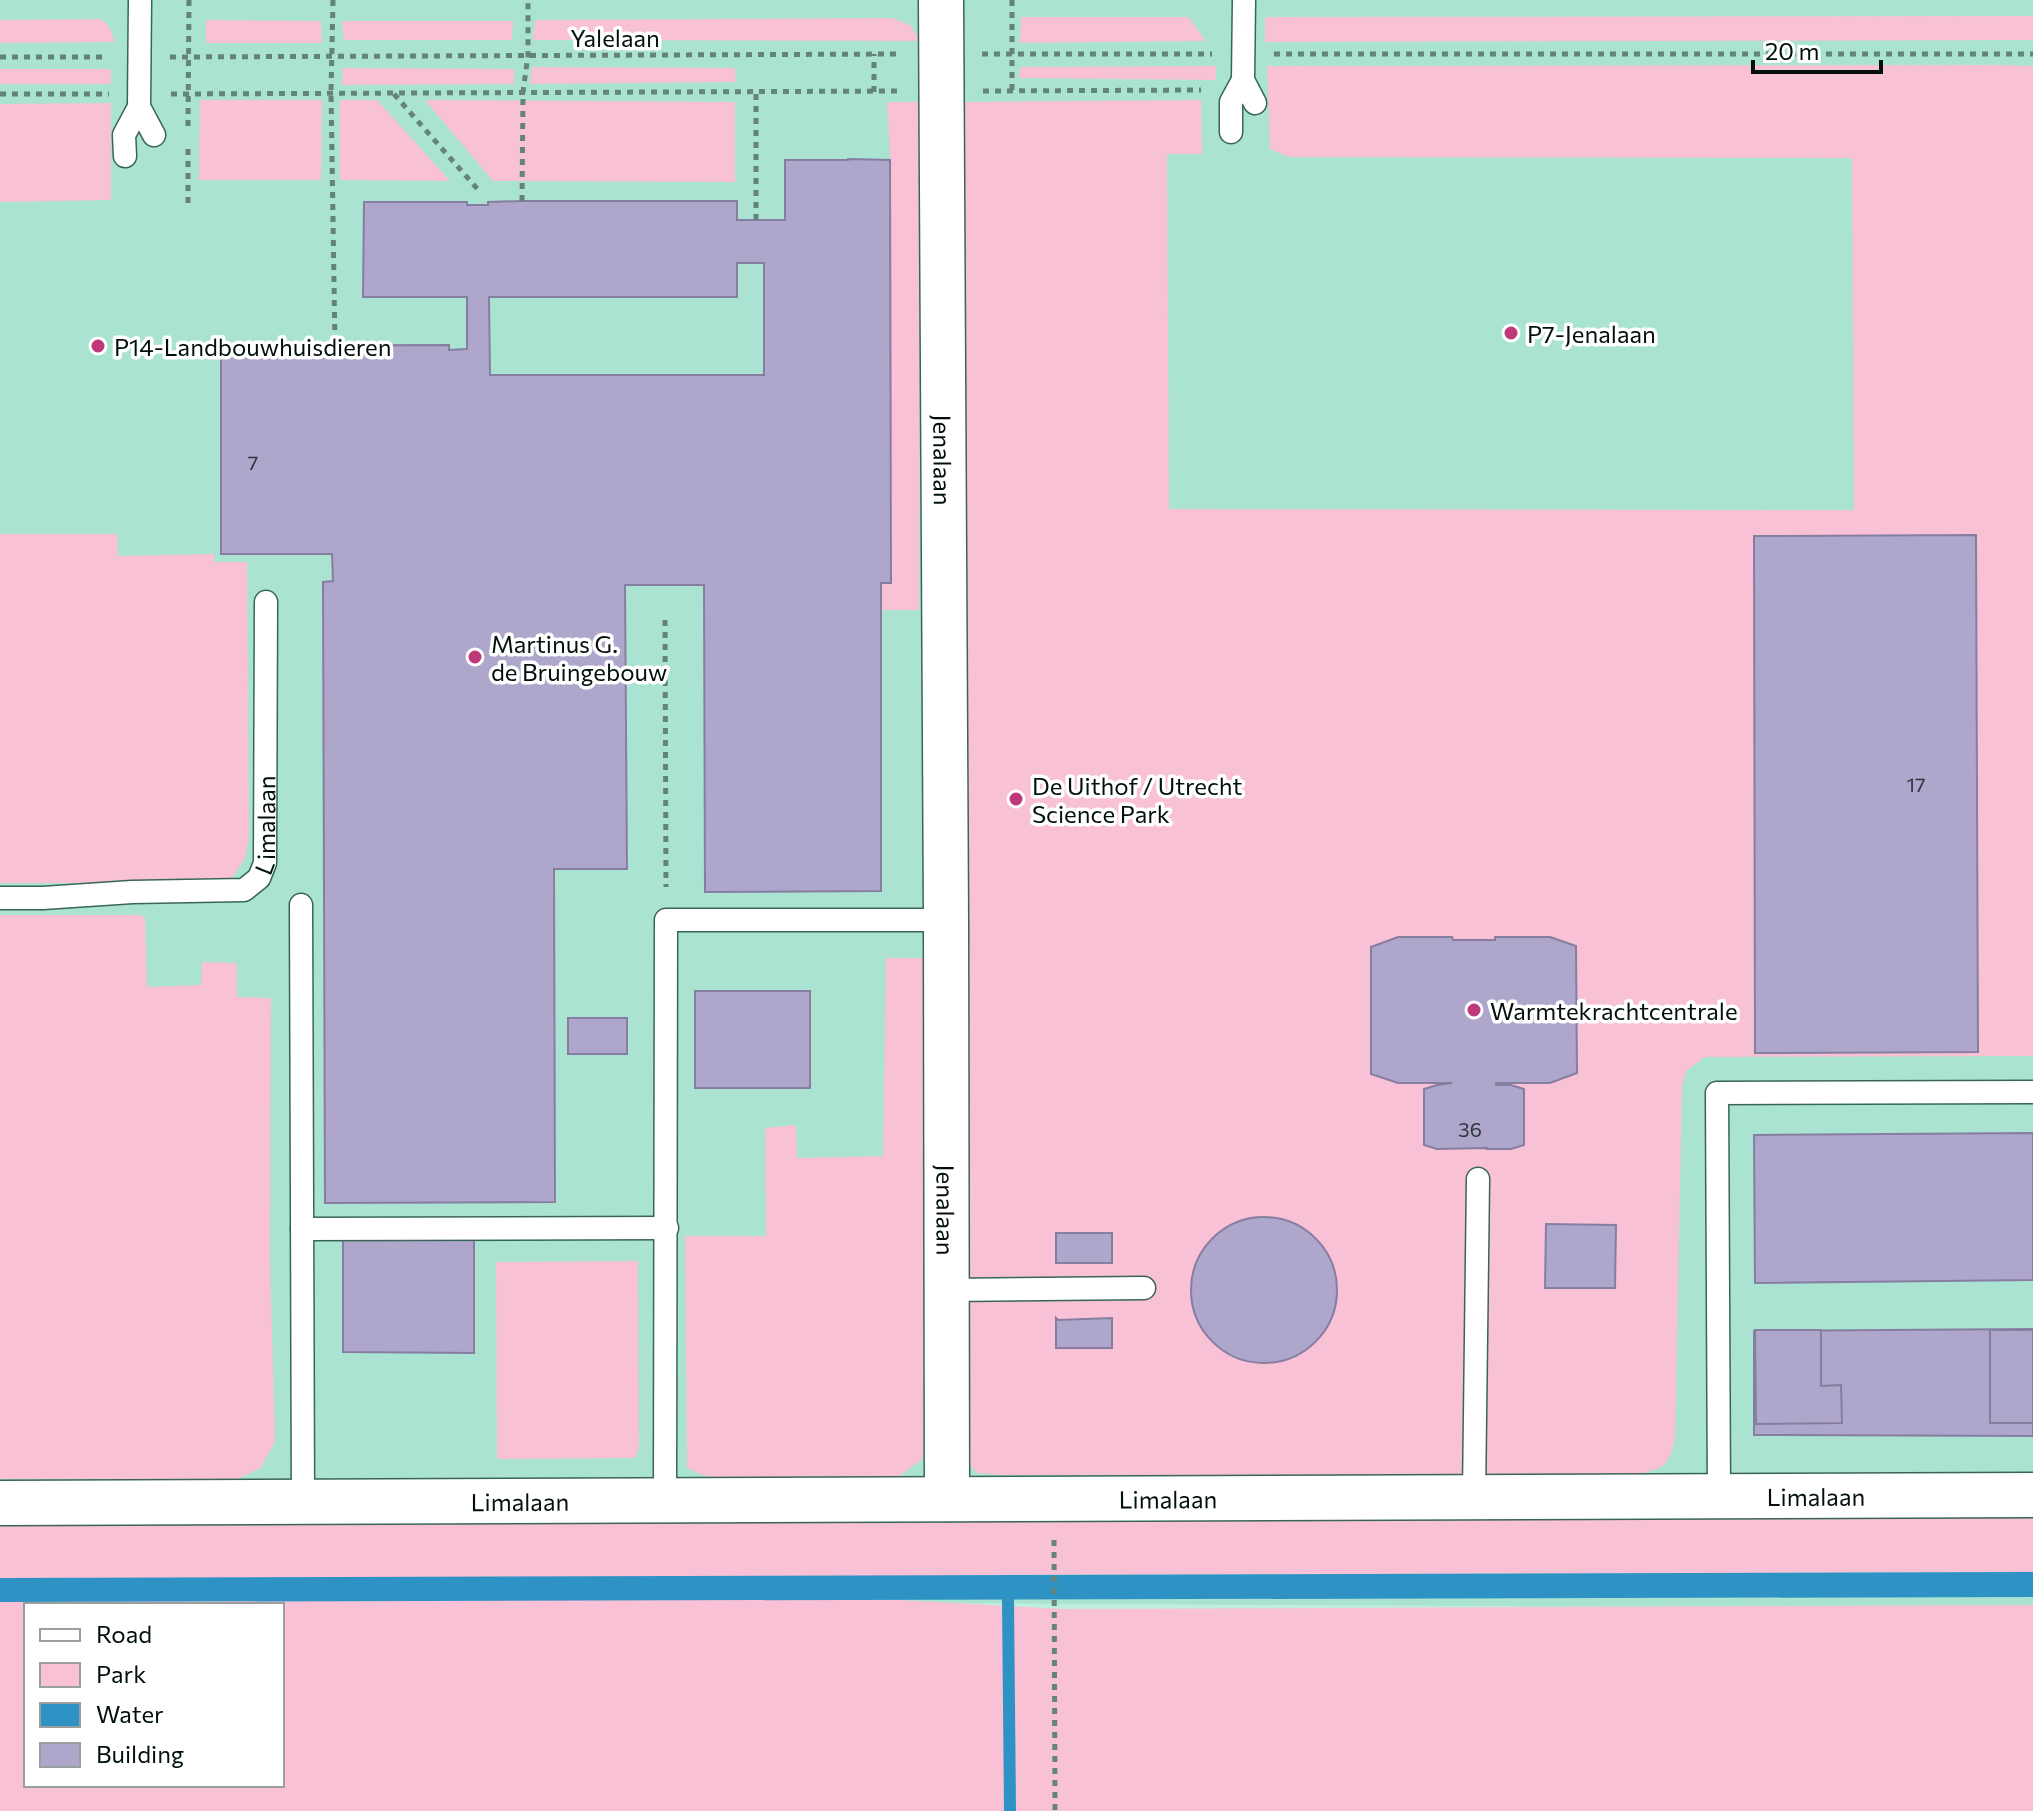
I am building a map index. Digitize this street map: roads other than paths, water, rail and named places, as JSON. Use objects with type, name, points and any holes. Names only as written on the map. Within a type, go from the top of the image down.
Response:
[{"type":"street","name":"Jenalaan","points":[[941,0],[947,1499]]},
{"type":"street","name":"Limalaan","points":[[0,1503],[2033,1495]]},
{"type":"lane","points":[[125,156],[124,135],[139,101],[140,0]]},
{"type":"lane","points":[[1244,0],[1243,80],[1255,103]]},
{"type":"lane","points":[[1231,132],[1231,102],[1243,80]]},
{"type":"lane","points":[[139,101],[154,135]]},
{"type":"lane","name":"Limalaan","points":[[0,898],[244,890],[259,878],[265,863],[266,602]]},
{"type":"lane","points":[[301,905],[303,1502]]},
{"type":"lane","points":[[665,1500],[666,920],[946,920]]},
{"type":"lane","points":[[1719,1495],[1717,1093],[2033,1092]]},
{"type":"lane","points":[[1474,1496],[1478,1179]]},
{"type":"lane","points":[[302,1229],[667,1228]]},
{"type":"lane","points":[[947,1290],[1144,1288]]},
{"type":"water","points":[[2033,1572],[2033,1597],[0,1602],[0,1578]]},
{"type":"waterway","points":[[1008,1600],[1010,1811]]},
{"type":"place","name":"P7-Jenalaan","points":[[1511,333]]},
{"type":"place","name":"P14-Landbouwhuisdieren","points":[[98,346]]},
{"type":"place","name":"Martinus G. de Bruingebouw","points":[[475,657]]},
{"type":"place","name":"De Uithof / Utrecht Science Park","points":[[1016,799]]},
{"type":"place","name":"Warmtekrachtcentrale","points":[[1474,1010]]}]
